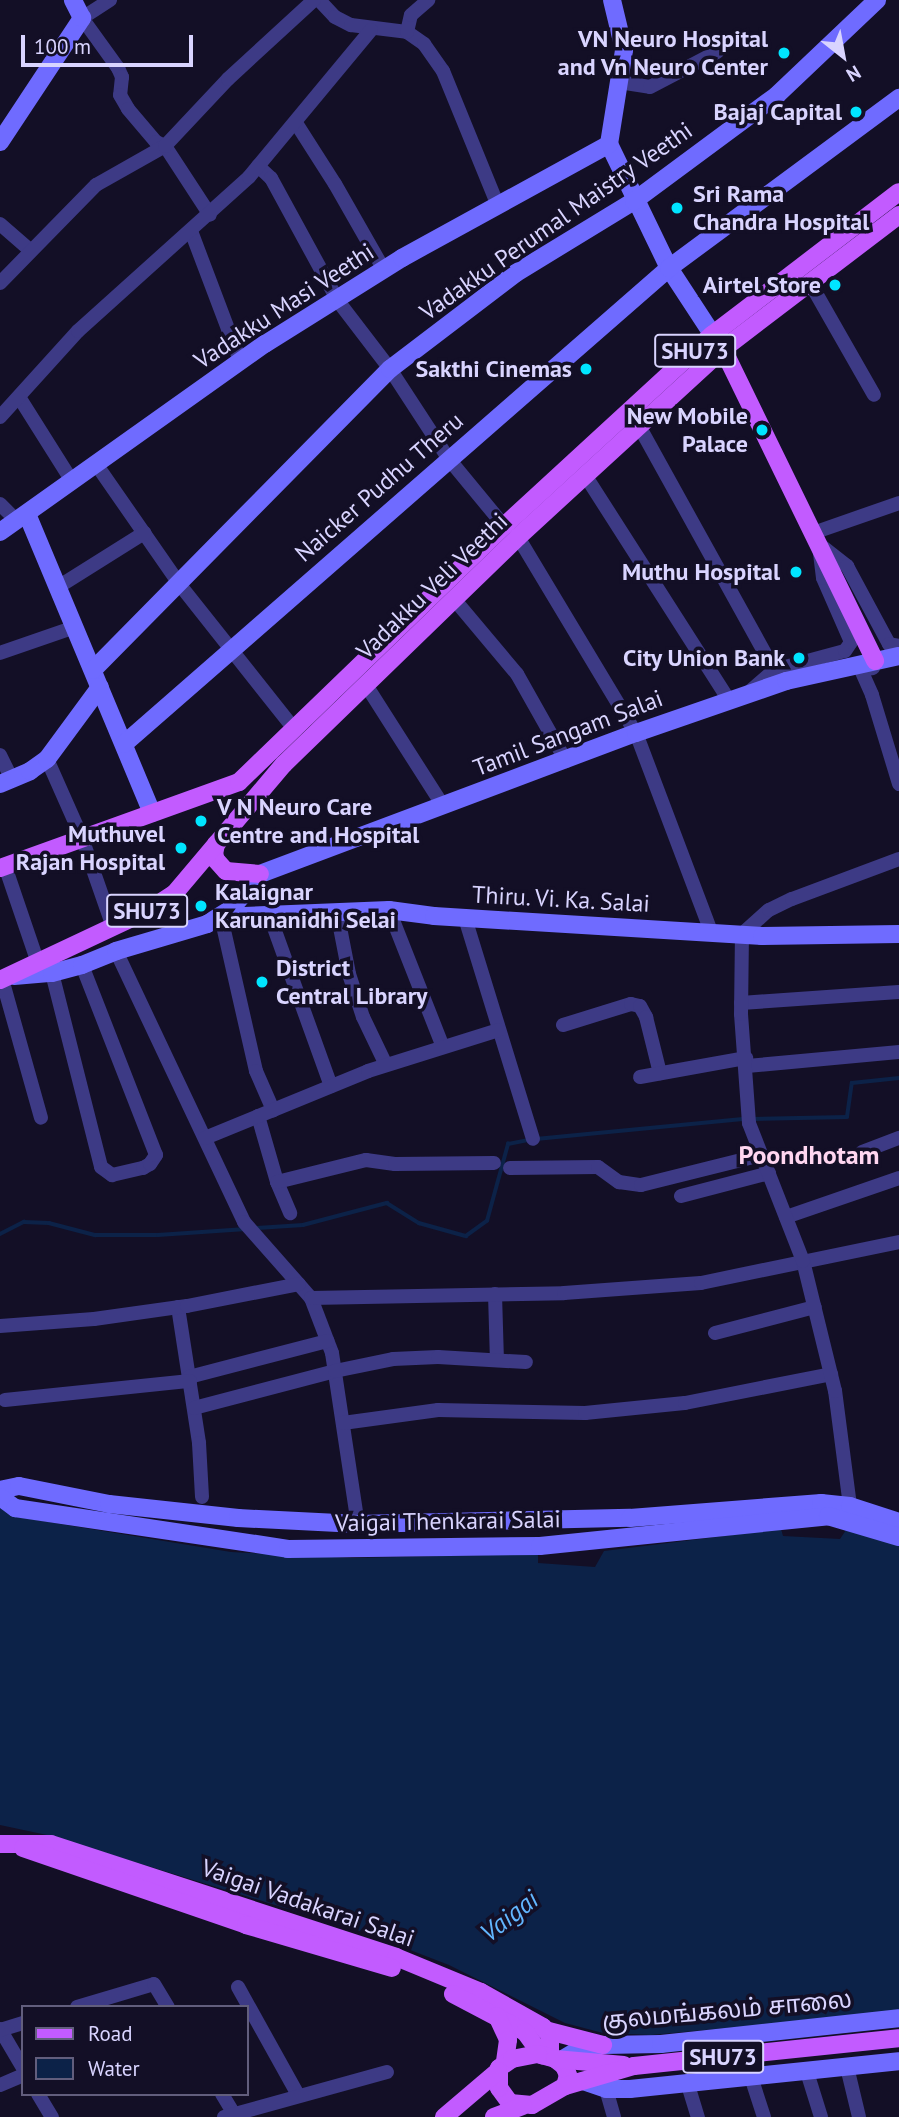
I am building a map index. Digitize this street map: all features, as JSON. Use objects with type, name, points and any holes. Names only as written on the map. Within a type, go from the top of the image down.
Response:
[{"type":"main road","name":"Vadakku Veli Veethi","points":[[239,782],[717,342],[899,192]]},
{"type":"main road","name":"Vadakku Veli Veethi","points":[[5,978],[37,960],[113,928],[174,894],[284,764],[454,599],[511,531],[585,475],[639,426],[717,342],[809,282],[899,215]]},
{"type":"main road","points":[[717,342],[833,573],[868,666]]},
{"type":"main road","points":[[2,867],[239,782],[248,794],[250,805]]},
{"type":"main road","points":[[216,844],[214,853],[226,871],[260,874]]},
{"type":"main road","name":"Vaigai Vadakarai Salai","points":[[6,1845],[51,1844],[396,1957],[481,1992],[545,2029],[603,2045]]},
{"type":"main road","name":"Vaigai Vadakarai Salai","points":[[6,1845],[181,1900],[246,1925],[389,1967],[475,2003],[525,2032],[552,2057]]},
{"type":"main road","points":[[497,2016],[508,2040],[501,2067],[501,2094],[510,2103],[531,2109]]},
{"type":"main road","points":[[545,2029],[550,2035],[552,2057],[566,2070],[565,2086]]},
{"type":"main road","name":"SHU73","points":[[494,2117],[531,2109],[565,2086],[634,2066],[899,2038]]},
{"type":"main road","name":"SHU73","points":[[444,2117],[501,2067],[524,2056],[634,2066]]},
{"type":"street","points":[[72,0],[118,68],[121,76],[120,95],[128,109],[156,142],[165,146],[211,215]]},
{"type":"street","points":[[0,142],[82,18],[110,0]]},
{"type":"street","points":[[0,283],[96,185],[165,146],[228,79],[316,0],[335,17],[371,30],[407,32],[424,44],[443,71],[498,206]]},
{"type":"street","points":[[407,32],[411,15],[428,0]]},
{"type":"street","points":[[611,0],[624,50],[609,144],[634,201],[669,268],[717,342]]},
{"type":"street","name":"Vadakku Perumal Maistry Veethi","points":[[93,670],[180,585],[390,369],[516,274],[634,201],[777,95],[877,0]]},
{"type":"street","points":[[0,417],[78,331],[211,215],[258,166],[371,30]]},
{"type":"street","points":[[619,82],[650,87],[717,52]]},
{"type":"street","name":"Naicker Pudhu Theru","points":[[124,744],[448,458],[669,268],[899,98]]},
{"type":"street","points":[[296,123],[335,184],[384,270]]},
{"type":"street","name":"Vadakku Masi Veethi","points":[[0,532],[240,361],[384,270],[609,144]]},
{"type":"street","points":[[258,166],[271,178],[338,300],[390,369],[448,458],[511,531],[636,733],[711,932]]},
{"type":"street","points":[[0,225],[30,250]]},
{"type":"street","points":[[191,231],[240,361]]},
{"type":"street","points":[[809,282],[874,395]]},
{"type":"street","points":[[19,397],[72,481]]},
{"type":"street","points":[[639,426],[780,676],[845,651],[851,642],[823,578],[816,539]]},
{"type":"street","points":[[96,464],[180,585],[294,729]]},
{"type":"street","points":[[585,475],[737,698]]},
{"type":"street","points":[[0,503],[21,516],[58,587],[152,813]]},
{"type":"street","points":[[816,539],[899,503]]},
{"type":"street","points":[[58,587],[144,533]]},
{"type":"street","points":[[816,539],[847,566],[890,644],[899,646]]},
{"type":"street","points":[[454,599],[517,674],[566,761]]},
{"type":"street","points":[[0,653],[75,627]]},
{"type":"street","name":"Tamil Sangam Salai","points":[[260,874],[636,733],[737,698],[780,676],[868,666],[899,656]]},
{"type":"street","points":[[898,777],[872,695],[868,666],[899,664]]},
{"type":"street","points":[[366,685],[443,806]]},
{"type":"street","points":[[0,755],[6,782],[47,759],[100,687]]},
{"type":"street","points":[[47,759],[82,838],[113,928]]},
{"type":"street","points":[[849,1506],[831,1374],[815,1307],[803,1261],[748,1118],[741,1003],[742,934],[769,909],[899,859]]},
{"type":"street","points":[[2,867],[37,960]]},
{"type":"street","points":[[260,874],[221,918],[256,1072],[273,1110]]},
{"type":"street","points":[[389,910],[443,1047]]},
{"type":"street","name":"Thiru. Vi. Ka. Salai","points":[[5,978],[52,973],[82,965],[116,951],[221,918],[269,914],[389,910],[465,918],[742,934],[899,934]]},
{"type":"street","points":[[337,912],[349,974],[363,1017],[386,1065]]},
{"type":"street","points":[[269,914],[331,1086]]},
{"type":"street","points":[[465,918],[533,1139]]},
{"type":"street","points":[[116,951],[244,1222],[252,1235],[311,1298],[335,1371],[358,1524]]},
{"type":"street","points":[[52,973],[101,1167],[112,1175],[143,1168],[150,1164],[156,1155],[82,965]]},
{"type":"street","points":[[5,978],[41,1118]]},
{"type":"street","points":[[741,1003],[899,992]]},
{"type":"street","points":[[563,1025],[631,1004],[640,1006],[646,1017],[660,1073]]},
{"type":"street","points":[[205,1139],[386,1065],[499,1030]]},
{"type":"street","points":[[640,1077],[746,1062],[899,1052]]},
{"type":"street","points":[[258,1116],[277,1182],[290,1213]]},
{"type":"street","points":[[862,1152],[899,1138]]},
{"type":"street","points":[[510,1168],[597,1167],[619,1182],[641,1185],[761,1155]]},
{"type":"street","points":[[277,1182],[366,1160],[395,1164],[494,1163]]},
{"type":"street","points":[[681,1196],[769,1173]]},
{"type":"street","points":[[786,1217],[899,1178]]},
{"type":"street","points":[[311,1298],[564,1293],[701,1283],[899,1242]]},
{"type":"street","points":[[0,1326],[94,1319],[178,1307],[299,1284]]},
{"type":"street","points":[[495,1294],[497,1360]]},
{"type":"street","points":[[178,1307],[200,1443],[202,1497]]},
{"type":"street","points":[[715,1333],[815,1307]]},
{"type":"street","points":[[5,1400],[190,1379],[327,1341]]},
{"type":"street","points":[[194,1408],[335,1371],[410,1358],[526,1362]]},
{"type":"street","points":[[343,1423],[438,1410],[585,1413],[673,1404],[831,1374]]},
{"type":"street","name":"Vaigai Thenkarai Salai","points":[[0,1490],[19,1486],[109,1504],[225,1517],[358,1524],[630,1518],[821,1503],[849,1506],[899,1522]]},
{"type":"street","name":"Vaigai Thenkarai Salai","points":[[0,1497],[15,1508],[288,1549],[540,1546],[828,1516],[899,1537]]},
{"type":"street","points":[[84,2005],[154,1984],[168,2005]]},
{"type":"street","points":[[238,1987],[298,2095]]},
{"type":"street","name":"குலமங்கலம் சாலை","points":[[552,2057],[603,2045],[661,2044],[899,2018]]},
{"type":"street","points":[[21,2024],[0,2030],[21,2065]]},
{"type":"street","points":[[583,2081],[606,2089],[688,2085],[899,2062]]},
{"type":"street","points":[[847,2067],[859,2117]]},
{"type":"street","points":[[223,2096],[229,2115],[387,2072]]},
{"type":"street","points":[[807,2072],[821,2117]]},
{"type":"street","points":[[0,2085],[21,2076]]},
{"type":"street","points":[[751,2077],[764,2117]]},
{"type":"street","points":[[688,2085],[698,2117]]},
{"type":"street","points":[[606,2089],[614,2117]]},
{"type":"street","points":[[39,2096],[49,2116]]},
{"type":"water","name":"Vaigai","points":[[0,1507],[18,1517],[231,1552],[353,1558],[538,1554],[538,1563],[595,1567],[604,1551],[781,1529],[783,1536],[840,1539],[848,1527],[899,1544],[899,2012],[651,2035],[603,2033],[565,2023],[449,1965],[366,1933],[47,1835],[0,1825]]},
{"type":"waterway","points":[[752,1119],[847,1117],[852,1083],[899,1078]]},
{"type":"waterway","points":[[536,1139],[745,1119]]},
{"type":"waterway","points":[[257,1228],[303,1225],[387,1203],[419,1223],[466,1236],[487,1221],[508,1144],[529,1140]]},
{"type":"waterway","points":[[0,1234],[24,1222],[49,1223],[95,1235],[158,1235],[246,1229]]},
{"type":"place","name":"VN Neuro Hospital and Vn Neuro Center","points":[[784,53]]},
{"type":"place","name":"Bajaj Capital","points":[[856,112]]},
{"type":"place","name":"Sri Rama Chandra Hospital","points":[[677,208]]},
{"type":"place","name":"Airtel Store","points":[[835,285]]},
{"type":"place","name":"Sakthi Cinemas","points":[[586,369]]},
{"type":"place","name":"New Mobile Palace","points":[[762,430]]},
{"type":"place","name":"Muthu Hospital","points":[[796,572]]},
{"type":"place","name":"City Union Bank","points":[[799,658]]},
{"type":"place","name":"V N Neuro Care Centre and Hospital","points":[[201,821]]},
{"type":"place","name":"Muthuvel Rajan Hospital","points":[[181,848]]},
{"type":"place","name":"Kalaignar Karunanidhi Selai","points":[[201,906]]},
{"type":"place","name":"District Central Library","points":[[262,982]]},
{"type":"district","name":"Poondhotam","points":[[809,1155]]}]
